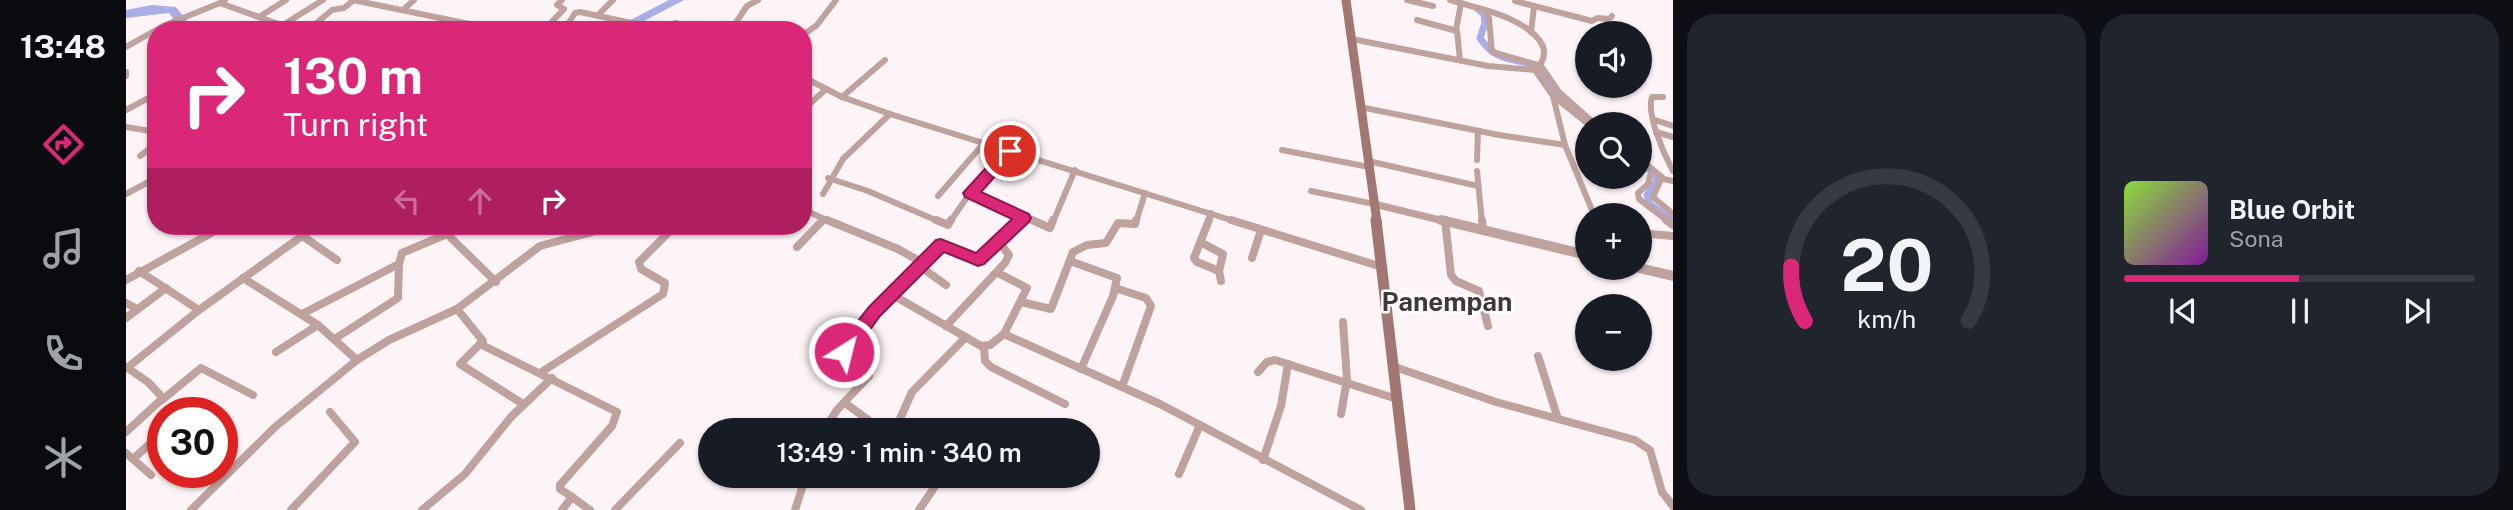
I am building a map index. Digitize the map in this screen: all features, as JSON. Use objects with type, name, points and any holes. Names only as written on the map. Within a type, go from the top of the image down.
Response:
[{"type":"main road","points":[[1346,0],[1383,267],[1410,510]]},
{"type":"street","points":[[259,17],[286,0]]},
{"type":"street","points":[[289,21],[323,0]]},
{"type":"street","points":[[319,21],[332,10],[344,8],[354,0],[451,21]]},
{"type":"street","points":[[403,10],[414,0]]},
{"type":"street","points":[[553,21],[564,9],[557,5],[562,0]]},
{"type":"street","points":[[598,15],[613,0]]},
{"type":"street","points":[[737,21],[747,6],[758,0]]},
{"type":"street","points":[[812,29],[836,0]]},
{"type":"street","points":[[1407,0],[1433,6]]},
{"type":"street","points":[[1450,0],[1485,10],[1531,32],[1546,49],[1538,68]]},
{"type":"street","points":[[174,21],[223,1],[271,21]]},
{"type":"street","points":[[1514,1],[1592,21],[1599,18],[1609,19],[1612,16]]},
{"type":"street","points":[[1460,60],[1456,30],[1461,5]]},
{"type":"street","points":[[1531,32],[1534,7]]},
{"type":"street","points":[[1485,10],[1489,18],[1492,52],[1538,68],[1582,112]]},
{"type":"street","points":[[572,21],[578,12],[628,21]]},
{"type":"street","points":[[1417,20],[1456,30]]},
{"type":"street","points":[[126,47],[147,36]]},
{"type":"street","points":[[1352,39],[1497,67],[1538,68]]},
{"type":"street","points":[[842,97],[885,60]]},
{"type":"street","points":[[1538,68],[1553,96],[1565,145],[1589,203]]},
{"type":"street","points":[[812,82],[842,97],[890,114],[1383,267]]},
{"type":"street","points":[[812,102],[825,90]]},
{"type":"street","points":[[1553,96],[1575,114]]},
{"type":"street","points":[[1663,97],[1654,96],[1649,103],[1656,132],[1673,171]]},
{"type":"street","points":[[126,110],[147,99]]},
{"type":"street","points":[[1360,107],[1565,145]]},
{"type":"street","points":[[823,194],[828,178],[856,143],[876,130],[890,114]]},
{"type":"street","points":[[1655,120],[1673,126]]},
{"type":"street","points":[[126,127],[147,130]]},
{"type":"street","points":[[1477,160],[1478,131]]},
{"type":"street","points":[[1656,132],[1673,137]]},
{"type":"street","points":[[938,196],[984,143]]},
{"type":"street","points":[[1282,150],[1478,186]]},
{"type":"street","points":[[140,156],[147,151]]},
{"type":"street","points":[[828,178],[868,191],[947,225],[971,193],[1010,151]]},
{"type":"street","points":[[1668,163],[1657,177],[1653,197],[1673,214]]},
{"type":"street","points":[[971,193],[1051,228],[1075,170]]},
{"type":"street","points":[[1477,171],[1483,229]]},
{"type":"street","points":[[1652,172],[1657,177]]},
{"type":"street","points":[[1652,173],[1673,181]]},
{"type":"street","points":[[1657,177],[1638,193],[1639,199],[1673,226]]},
{"type":"street","points":[[126,194],[147,183]]},
{"type":"street","points":[[1311,191],[1575,252]]},
{"type":"street","points":[[1021,302],[1051,309],[1077,248],[1107,242],[1118,223],[1135,223],[1146,193]]},
{"type":"street","points":[[812,213],[898,249],[946,285]]},
{"type":"street","points":[[1211,214],[1194,259],[1219,271]]},
{"type":"street","points":[[833,418],[869,376],[846,357],[845,350],[891,293],[942,244],[978,260],[1023,218]]},
{"type":"street","points":[[812,231],[824,219]]},
{"type":"street","points":[[1445,220],[1452,278],[1479,291],[1488,326]]},
{"type":"street","points":[[1252,258],[1261,230]]},
{"type":"street","points":[[1652,234],[1673,236]]},
{"type":"street","points":[[126,279],[208,235]]},
{"type":"street","points":[[162,397],[148,382],[126,367],[301,235],[337,260]]},
{"type":"street","points":[[336,338],[397,300],[401,289],[399,257],[405,251],[445,235]]},
{"type":"street","points":[[448,235],[496,282]]},
{"type":"street","points":[[191,510],[275,427],[357,360],[389,340],[457,309],[540,246],[581,235]]},
{"type":"street","points":[[540,373],[663,294],[665,283],[641,269],[639,262],[666,235]]},
{"type":"street","points":[[797,247],[809,235]]},
{"type":"street","points":[[946,326],[998,273],[1009,257],[999,242]]},
{"type":"street","points":[[1202,243],[1223,254],[1219,271],[1221,281]]},
{"type":"street","points":[[1070,261],[1116,276],[1115,288],[1081,369]]},
{"type":"street","points":[[302,314],[399,264]]},
{"type":"street","points":[[139,271],[199,310]]},
{"type":"street","points":[[1652,271],[1673,276]]},
{"type":"street","points":[[984,347],[1004,334],[1021,302],[1026,286],[998,273]]},
{"type":"street","points":[[243,278],[318,325],[336,338],[357,360]]},
{"type":"street","points":[[126,318],[166,288]]},
{"type":"street","points":[[1115,288],[1149,299],[1151,306],[1122,387]]},
{"type":"street","points":[[891,293],[984,347]]},
{"type":"street","points":[[126,303],[137,309]]},
{"type":"street","points":[[457,309],[482,339],[460,364],[523,404]]},
{"type":"street","points":[[1341,414],[1346,383],[1343,322]]},
{"type":"street","points":[[276,352],[318,325]]},
{"type":"street","points":[[1004,334],[1200,425],[1361,510]]},
{"type":"street","points":[[900,418],[912,392],[966,337]]},
{"type":"street","points":[[480,344],[618,413],[608,431],[560,485],[561,489],[590,510]]},
{"type":"street","points":[[984,347],[985,361],[991,367],[1065,404]]},
{"type":"street","points":[[1538,356],[1558,419]]},
{"type":"street","points":[[1258,372],[1271,360],[1398,399]]},
{"type":"street","points":[[1263,460],[1281,405],[1288,364]]},
{"type":"street","points":[[1395,367],[1558,419],[1608,431],[1648,447],[1655,461],[1662,494],[1673,506]]},
{"type":"street","points":[[166,397],[201,368],[253,395]]},
{"type":"street","points":[[422,510],[465,474],[523,404],[552,378]]},
{"type":"street","points":[[845,403],[866,418]]},
{"type":"street","points":[[291,510],[355,442],[330,412]]},
{"type":"street","points":[[126,432],[147,413]]},
{"type":"street","points":[[1179,474],[1200,425]]},
{"type":"street","points":[[615,510],[680,443]]},
{"type":"street","points":[[147,444],[130,456],[147,472]]},
{"type":"street","points":[[795,510],[802,488]]},
{"type":"street","points":[[919,510],[934,488]]},
{"type":"street","points":[[562,510],[572,498]]},
{"type":"waterway","points":[[635,21],[678,0]]},
{"type":"waterway","points":[[126,14],[152,9],[172,9],[181,21]]},
{"type":"waterway","points":[[1478,9],[1484,14],[1485,23],[1480,38],[1488,47],[1503,57],[1526,63],[1542,71],[1569,105]]},
{"type":"waterway","points":[[1652,172],[1656,176],[1652,188]]},
{"type":"waterway","points":[[1651,189],[1647,195],[1650,204],[1673,221]]},
{"type":"district","name":"Panempan","points":[[1447,301]]},
{"type":"route","points":[[844,352],[874,311],[941,245],[953,247],[974,260],[980,260],[1023,218],[971,193],[1010,151]]}]
